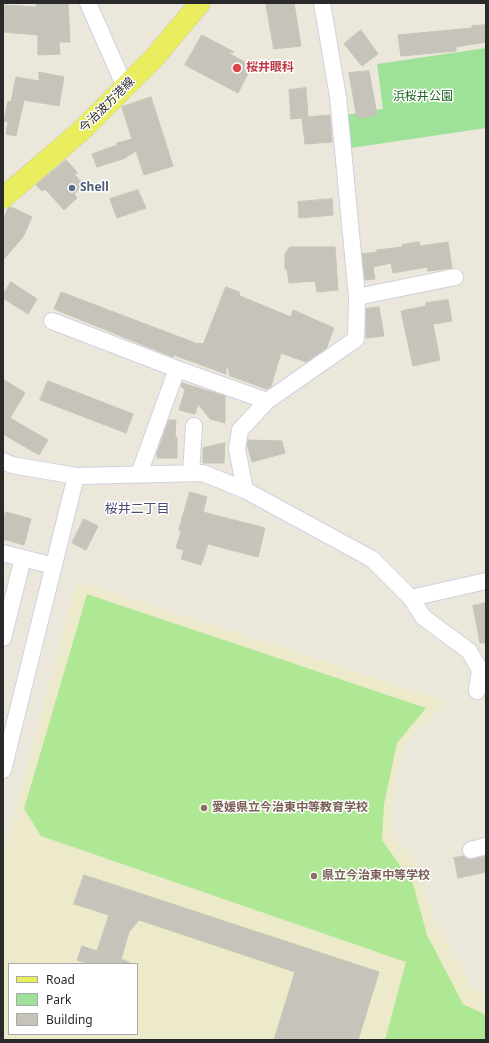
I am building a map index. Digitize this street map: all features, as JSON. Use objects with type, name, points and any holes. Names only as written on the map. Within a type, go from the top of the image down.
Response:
[{"type":"main road","name":"今治波方港線","points":[[3,198],[82,130],[154,58],[200,3]]},
{"type":"street","points":[[88,3],[125,87]]},
{"type":"street","points":[[245,490],[237,449],[240,430],[267,402],[356,339],[357,297],[338,97],[322,3]]},
{"type":"street","points":[[357,297],[455,277]]},
{"type":"street","points":[[52,321],[267,402]]},
{"type":"street","points":[[139,474],[177,369]]},
{"type":"street","points":[[191,473],[194,426]]},
{"type":"street","points":[[3,461],[12,465],[76,476],[203,473],[245,490],[372,558],[411,598],[423,617],[469,651],[480,670],[477,691]]},
{"type":"street","points":[[3,770],[76,476]]},
{"type":"street","points":[[3,552],[54,566]]},
{"type":"street","points":[[3,638],[23,558]]},
{"type":"street","points":[[411,598],[486,581]]},
{"type":"shaded area","name":"愛媛県立今治東中等教育学校","points":[[77,581],[445,701],[406,743],[394,784],[391,832],[417,863],[431,912],[471,987],[486,996],[486,1040],[3,1040],[3,857]]},
{"type":"green space","name":"浜桜井公園","points":[[486,48],[486,128],[344,149],[339,116],[383,109],[377,64]]},
{"type":"green space","name":"愛媛県立今治東中等教育学校","points":[[87,594],[426,708],[397,743],[384,804],[382,840],[413,884],[427,935],[463,1004],[486,1015],[486,1040],[385,1040],[406,962],[41,836],[24,809]]},
{"type":"building","points":[[36,3],[68,3],[70,42],[59,42],[60,54],[38,55],[38,35],[3,32],[5,5],[36,7]]},
{"type":"building","points":[[266,3],[294,3],[301,46],[274,49]]},
{"type":"building","points":[[486,25],[486,42],[456,47],[456,51],[401,56],[398,35],[472,28],[472,26]]},
{"type":"building","points":[[361,30],[378,54],[362,66],[344,44]]},
{"type":"building","points":[[202,35],[234,52],[228,53],[252,66],[238,93],[185,65]]},
{"type":"building","points":[[369,71],[377,115],[357,118],[349,73]]},
{"type":"building","points":[[39,72],[64,77],[59,106],[24,100],[16,136],[6,134],[8,122],[4,121],[8,101],[11,102],[16,77],[39,81]]},
{"type":"building","points":[[306,88],[308,117],[330,115],[332,142],[305,144],[302,118],[291,119],[289,90]]},
{"type":"building","points":[[151,97],[173,166],[144,175],[136,151],[123,159],[97,167],[92,154],[117,145],[117,143],[132,139],[122,107]]},
{"type":"building","points":[[66,160],[78,173],[74,174],[84,185],[74,194],[77,198],[64,210],[45,189],[42,191],[36,185]]},
{"type":"building","points":[[138,190],[146,208],[117,218],[110,199]]},
{"type":"building","points":[[332,199],[333,215],[299,218],[298,202]]},
{"type":"building","points":[[11,207],[32,217],[23,237],[3,260],[3,220],[8,208]]},
{"type":"building","points":[[419,242],[420,246],[448,242],[452,268],[428,271],[427,267],[393,273],[391,263],[373,267],[375,279],[365,280],[362,254],[377,252],[377,250],[403,247],[402,245]]},
{"type":"building","points":[[290,247],[335,247],[338,290],[317,292],[315,281],[289,283],[287,269],[285,269],[285,254]]},
{"type":"building","points":[[11,282],[37,299],[28,314],[3,298],[3,295]]},
{"type":"building","points":[[226,287],[239,292],[240,296],[291,317],[293,310],[334,328],[326,349],[306,362],[281,353],[271,386],[267,389],[230,376],[228,367],[226,367],[226,374],[174,355],[173,357],[54,309],[61,292],[198,344],[203,344]]},
{"type":"building","points":[[448,300],[452,321],[433,324],[440,360],[413,366],[401,311],[426,306],[426,303]]},
{"type":"building","points":[[379,307],[384,336],[366,338],[366,309]]},
{"type":"building","points":[[3,379],[25,393],[10,418],[48,440],[39,455],[3,434]]},
{"type":"building","points":[[48,381],[133,414],[126,433],[40,400]]},
{"type":"building","points":[[182,383],[225,396],[225,423],[210,419],[198,404],[195,414],[179,410],[185,390],[181,386]]},
{"type":"building","points":[[169,420],[176,420],[175,437],[177,437],[177,458],[157,458],[157,453]]},
{"type":"building","points":[[248,440],[282,441],[285,453],[252,462],[247,444]]},
{"type":"building","points":[[225,443],[224,463],[203,463],[203,448]]},
{"type":"building","points":[[190,492],[207,497],[203,512],[265,528],[258,557],[208,544],[201,565],[181,559],[184,550],[176,548],[181,531],[179,530]]},
{"type":"building","points":[[6,512],[31,519],[24,545],[3,539],[3,523]]},
{"type":"building","points":[[84,519],[98,526],[86,550],[72,543]]},
{"type":"building","points":[[486,603],[486,643],[480,643],[473,606]]},
{"type":"building","points":[[464,856],[468,859],[473,859],[486,856],[486,872],[458,878],[454,858]]},
{"type":"building","points":[[84,875],[379,972],[358,1040],[274,1040],[295,972],[139,920],[129,932],[121,959],[128,963],[87,963],[77,960],[82,946],[97,951],[109,915],[74,904]]},
{"type":"place","name":"桜井眼科","points":[[237,68]]},
{"type":"place","name":"Shell","points":[[72,188]]},
{"type":"place","name":"愛媛県立今治東中等教育学校","points":[[204,808]]},
{"type":"place","name":"県立今治東中等学校","points":[[314,876]]},
{"type":"district","name":"桜井二丁目","points":[[137,509]]}]
